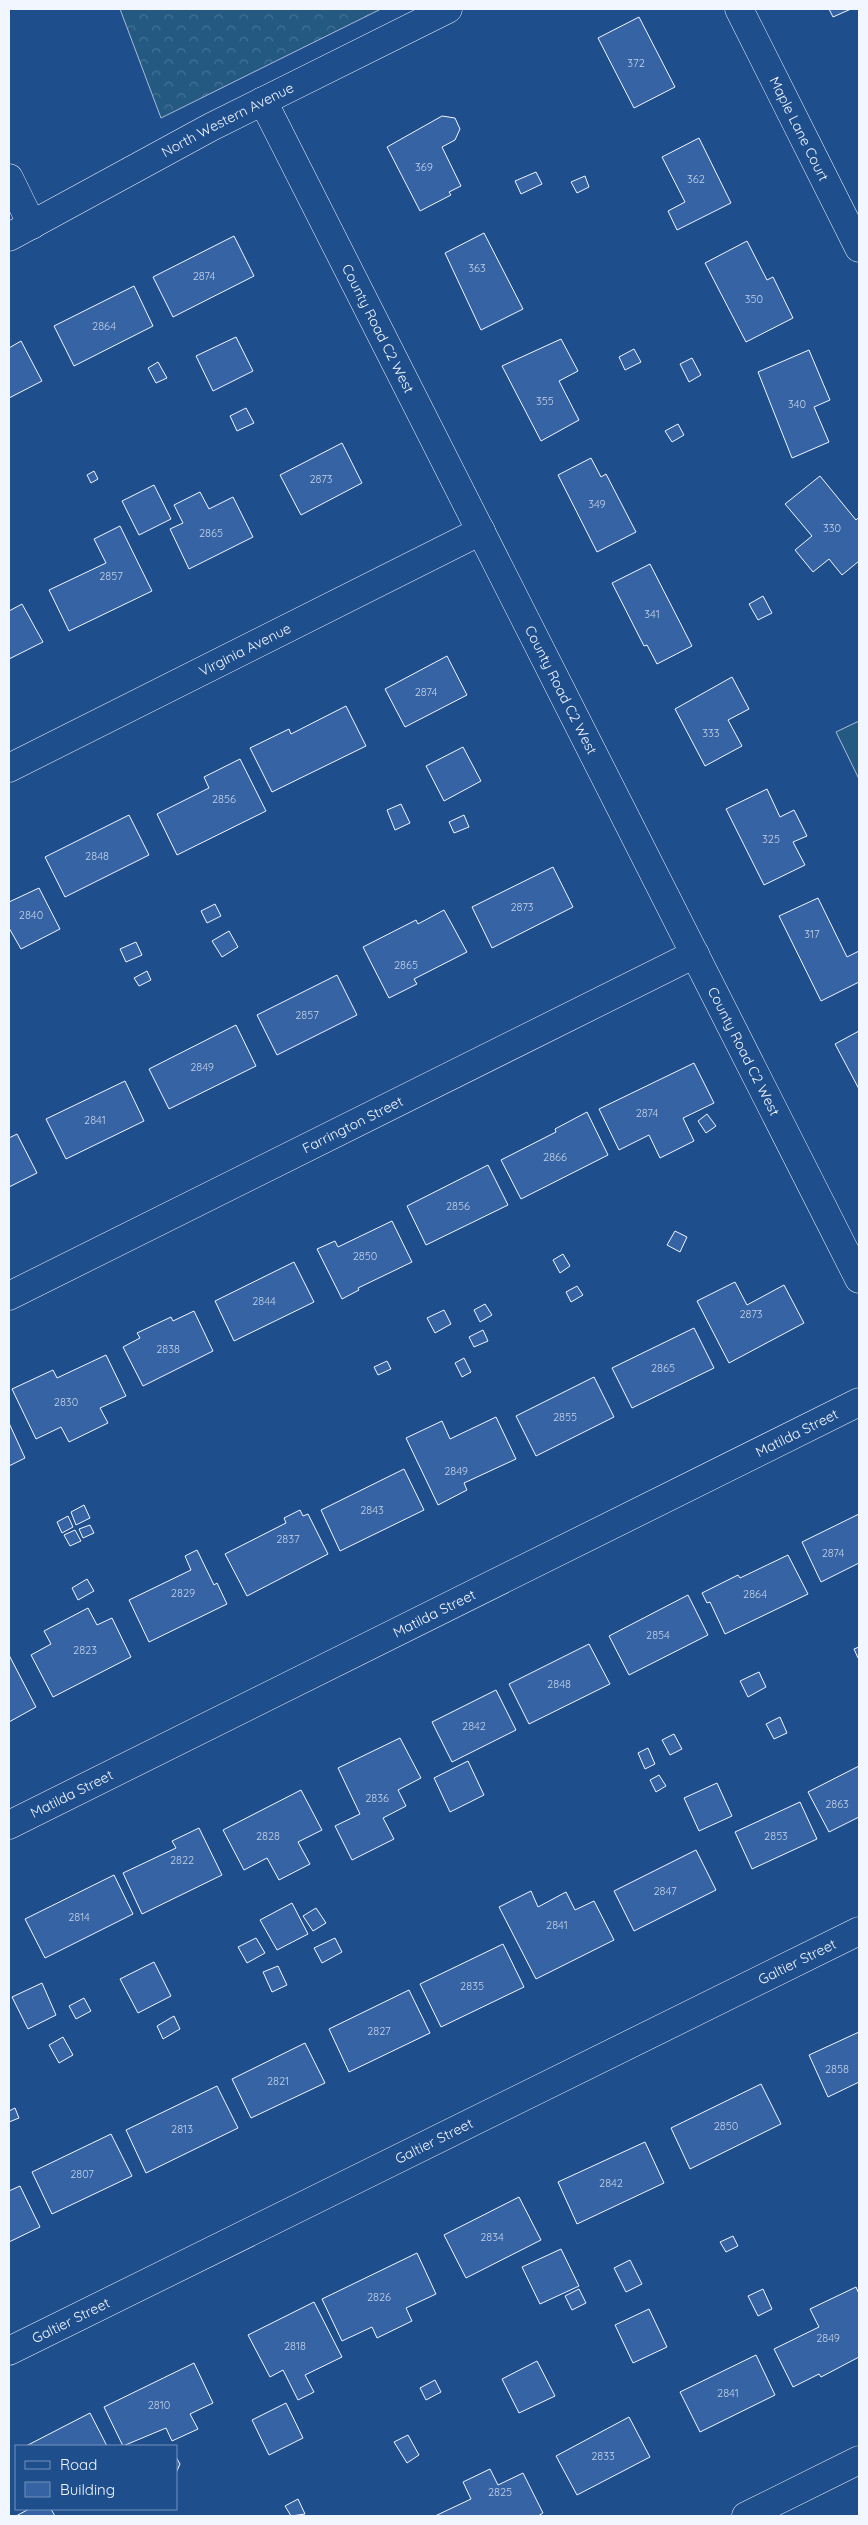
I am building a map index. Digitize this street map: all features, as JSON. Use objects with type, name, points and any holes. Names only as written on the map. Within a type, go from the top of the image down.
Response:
[{"type":"street","name":"North Western Avenue","points":[[21,231],[211,127],[448,9]]},
{"type":"street","name":"Maple Lane Court","points":[[739,9],[859,248]]},
{"type":"street","name":"County Road C2 West","points":[[263,101],[859,1279]]},
{"type":"street","points":[[9,178],[21,231]]},
{"type":"street","name":"Virginia Avenue","points":[[9,768],[481,532]]},
{"type":"street","name":"Farrington Street","points":[[9,1296],[695,954]]},
{"type":"street","name":"Matilda Street","points":[[9,1825],[859,1402]]},
{"type":"street","name":"Galtier Street","points":[[9,2351],[859,1931]]},
{"type":"street","points":[[746,2516],[859,2460]]},
{"type":"green space","points":[[120,9],[381,9],[161,118]]},
{"type":"green space","points":[[859,721],[859,779],[836,732]]},
{"type":"building","points":[[829,9],[851,9],[833,17]]},
{"type":"building","points":[[639,17],[675,87],[634,108],[598,38]]},
{"type":"building","points":[[442,116],[455,118],[460,129],[455,140],[442,147],[461,186],[449,192],[451,195],[420,211],[387,147]]},
{"type":"building","points":[[699,138],[731,203],[677,230],[668,211],[685,202],[662,157]]},
{"type":"building","points":[[536,172],[542,184],[521,194],[515,181]]},
{"type":"building","points":[[585,176],[589,187],[577,193],[571,182]]},
{"type":"building","points":[[484,233],[523,309],[481,330],[445,253]]},
{"type":"building","points":[[234,236],[254,276],[173,317],[153,277]]},
{"type":"building","points":[[747,241],[767,280],[773,277],[793,318],[746,342],[705,263]]},
{"type":"building","points":[[134,286],[153,326],[74,366],[54,326]]},
{"type":"building","points":[[236,337],[253,371],[213,391],[196,356]]},
{"type":"building","points":[[561,339],[578,371],[559,381],[579,420],[541,441],[502,366]]},
{"type":"building","points":[[21,341],[42,381],[9,398],[9,348]]},
{"type":"building","points":[[634,349],[641,362],[625,370],[619,357]]},
{"type":"building","points":[[809,350],[830,400],[814,407],[829,442],[792,458],[758,372]]},
{"type":"building","points":[[692,358],[701,375],[689,382],[680,364]]},
{"type":"building","points":[[158,362],[167,378],[156,383],[148,368]]},
{"type":"building","points":[[246,408],[254,423],[237,431],[230,416]]},
{"type":"building","points":[[678,424],[684,435],[672,442],[665,431]]},
{"type":"building","points":[[342,443],[362,483],[301,515],[280,475]]},
{"type":"building","points":[[591,458],[601,477],[606,474],[636,532],[597,552],[558,475]]},
{"type":"building","points":[[94,471],[98,479],[91,483],[87,475]]},
{"type":"building","points":[[820,476],[856,520],[859,517],[859,561],[842,575],[829,559],[813,572],[795,550],[812,536],[785,504]]},
{"type":"building","points":[[154,485],[171,519],[139,535],[122,501]]},
{"type":"building","points":[[200,492],[209,509],[233,497],[253,537],[189,569],[170,529],[183,523],[174,505]]},
{"type":"building","points":[[120,526],[152,591],[69,631],[49,590],[106,563],[94,539]]},
{"type":"building","points":[[650,564],[692,646],[657,664],[647,645],[644,646],[612,583]]},
{"type":"building","points":[[763,596],[772,613],[758,620],[749,604]]},
{"type":"building","points":[[22,604],[43,642],[9,659],[9,611]]},
{"type":"building","points":[[447,656],[467,695],[405,727],[385,689]]},
{"type":"building","points":[[732,677],[749,709],[728,720],[742,746],[705,766],[675,709]]},
{"type":"building","points":[[346,706],[366,746],[272,792],[250,748],[289,729],[291,734]]},
{"type":"building","points":[[463,747],[481,781],[444,801],[426,766]]},
{"type":"building","points":[[240,759],[266,811],[177,855],[157,814],[209,788],[204,777]]},
{"type":"building","points":[[767,789],[780,817],[794,810],[807,836],[793,842],[805,865],[764,885],[726,809]]},
{"type":"building","points":[[401,804],[410,823],[395,830],[387,810]]},
{"type":"building","points":[[129,815],[149,855],[65,897],[45,857]]},
{"type":"building","points":[[464,815],[469,827],[454,833],[449,822]]},
{"type":"building","points":[[553,867],[573,907],[492,948],[472,907]]},
{"type":"building","points":[[39,888],[60,929],[21,949],[9,928],[9,902]]},
{"type":"building","points":[[818,898],[847,957],[859,951],[859,982],[821,1001],[779,916]]},
{"type":"building","points":[[215,904],[221,916],[207,923],[201,911]]},
{"type":"building","points":[[444,910],[467,952],[414,979],[417,984],[389,998],[363,947],[416,920],[418,924]]},
{"type":"building","points":[[229,931],[238,947],[222,957],[212,941]]},
{"type":"building","points":[[136,942],[142,955],[126,962],[120,949]]},
{"type":"building","points":[[147,971],[151,980],[139,986],[134,978]]},
{"type":"building","points":[[337,975],[357,1015],[277,1055],[257,1015]]},
{"type":"building","points":[[236,1025],[256,1066],[169,1109],[149,1069]]},
{"type":"building","points":[[859,1031],[859,1089],[835,1044]]},
{"type":"building","points":[[694,1063],[714,1103],[683,1118],[694,1141],[660,1158],[649,1135],[619,1150],[599,1109]]},
{"type":"building","points":[[125,1081],[144,1121],[66,1159],[46,1119]]},
{"type":"building","points":[[587,1112],[608,1155],[521,1199],[501,1160],[556,1132],[555,1129]]},
{"type":"building","points":[[707,1114],[716,1126],[706,1133],[698,1121]]},
{"type":"building","points":[[17,1134],[37,1173],[9,1187],[9,1138]]},
{"type":"building","points":[[488,1165],[508,1205],[426,1245],[407,1206]]},
{"type":"building","points":[[392,1221],[412,1262],[358,1288],[359,1290],[342,1299],[317,1249],[335,1241],[338,1247]]},
{"type":"building","points":[[675,1231],[687,1237],[680,1252],[667,1245]]},
{"type":"building","points":[[563,1254],[570,1266],[560,1273],[553,1260]]},
{"type":"building","points":[[294,1262],[314,1302],[234,1341],[215,1301]]},
{"type":"building","points":[[735,1282],[747,1305],[784,1285],[804,1323],[729,1363],[697,1301]]},
{"type":"building","points":[[577,1286],[583,1295],[571,1302],[566,1292]]},
{"type":"building","points":[[485,1304],[492,1315],[480,1322],[474,1310]]},
{"type":"building","points":[[444,1310],[451,1324],[435,1333],[427,1318]]},
{"type":"building","points":[[194,1311],[213,1351],[143,1386],[123,1347],[140,1338],[137,1333],[171,1317],[173,1321]]},
{"type":"building","points":[[694,1328],[714,1368],[632,1408],[612,1368]]},
{"type":"building","points":[[483,1330],[488,1341],[474,1347],[469,1337]]},
{"type":"building","points":[[106,1355],[126,1396],[100,1408],[108,1423],[69,1442],[61,1427],[36,1439],[12,1389],[53,1370],[57,1378]]},
{"type":"building","points":[[464,1358],[471,1372],[462,1377],[455,1363]]},
{"type":"building","points":[[387,1361],[391,1369],[378,1375],[374,1367]]},
{"type":"building","points":[[594,1377],[614,1417],[536,1456],[516,1416]]},
{"type":"building","points":[[496,1417],[516,1459],[464,1483],[467,1490],[438,1505],[406,1438],[442,1421],[450,1439]]},
{"type":"building","points":[[9,1423],[25,1458],[9,1466]]},
{"type":"building","points":[[404,1469],[424,1510],[340,1551],[321,1510]]},
{"type":"building","points":[[84,1505],[90,1518],[76,1525],[71,1512]]},
{"type":"building","points":[[300,1510],[303,1516],[308,1514],[328,1554],[247,1596],[225,1554],[286,1523],[284,1518]]},
{"type":"building","points":[[859,1514],[859,1563],[821,1582],[802,1542]]},
{"type":"building","points":[[68,1516],[73,1527],[62,1533],[57,1522]]},
{"type":"building","points":[[90,1525],[94,1533],[83,1538],[79,1529]]},
{"type":"building","points":[[75,1530],[81,1541],[70,1546],[64,1535]]},
{"type":"building","points":[[197,1550],[214,1585],[217,1583],[227,1604],[149,1642],[129,1600],[191,1570],[185,1556]]},
{"type":"building","points":[[788,1555],[808,1594],[725,1634],[710,1602],[707,1603],[702,1593],[738,1575],[740,1578]]},
{"type":"building","points":[[87,1579],[94,1591],[78,1600],[72,1588]]},
{"type":"building","points":[[688,1595],[708,1635],[629,1675],[609,1636]]},
{"type":"building","points":[[88,1608],[97,1625],[112,1618],[131,1657],[53,1697],[31,1655],[51,1644],[44,1631]]},
{"type":"building","points":[[589,1644],[610,1684],[529,1724],[509,1684]]},
{"type":"building","points":[[859,1647],[859,1658],[858,1658],[854,1649]]},
{"type":"building","points":[[9,1655],[36,1707],[9,1722]]},
{"type":"building","points":[[759,1672],[766,1687],[748,1697],[740,1681]]},
{"type":"building","points":[[496,1690],[516,1730],[452,1762],[432,1722]]},
{"type":"building","points":[[780,1717],[787,1733],[774,1739],[766,1724]]},
{"type":"building","points":[[674,1734],[682,1749],[670,1755],[662,1740]]},
{"type":"building","points":[[400,1738],[421,1778],[398,1790],[406,1806],[383,1818],[394,1839],[352,1860],[335,1826],[360,1814],[338,1768]]},
{"type":"building","points":[[648,1748],[655,1764],[645,1769],[638,1753]]},
{"type":"building","points":[[468,1761],[484,1795],[450,1812],[434,1778]]},
{"type":"building","points":[[859,1766],[859,1817],[829,1832],[808,1792]]},
{"type":"building","points":[[659,1775],[666,1786],[656,1792],[650,1780]]},
{"type":"building","points":[[717,1783],[732,1816],[699,1831],[684,1798]]},
{"type":"building","points":[[301,1790],[322,1830],[298,1842],[310,1864],[279,1880],[267,1858],[244,1870],[223,1830]]},
{"type":"building","points":[[800,1802],[817,1839],[752,1869],[735,1832]]},
{"type":"building","points":[[199,1828],[222,1875],[142,1914],[123,1873],[176,1848],[172,1841]]},
{"type":"building","points":[[696,1850],[716,1890],[634,1931],[614,1891]]},
{"type":"building","points":[[114,1875],[133,1914],[45,1958],[25,1919]]},
{"type":"building","points":[[531,1891],[538,1907],[566,1892],[575,1910],[594,1901],[614,1940],[536,1979],[499,1907]]},
{"type":"building","points":[[292,1903],[308,1934],[277,1950],[260,1920]]},
{"type":"building","points":[[316,1908],[326,1923],[313,1931],[303,1916]]},
{"type":"building","points":[[256,1938],[265,1953],[247,1963],[238,1947]]},
{"type":"building","points":[[335,1938],[342,1952],[322,1963],[314,1948]]},
{"type":"building","points":[[503,1944],[524,1987],[441,2027],[420,1984]]},
{"type":"building","points":[[154,1962],[171,1996],[138,2013],[120,1979]]},
{"type":"building","points":[[278,1966],[287,1985],[272,1992],[263,1972]]},
{"type":"building","points":[[42,1983],[56,2015],[28,2029],[12,1997]]},
{"type":"building","points":[[409,1990],[430,2033],[349,2072],[329,2029]]},
{"type":"building","points":[[84,1998],[91,2011],[76,2019],[69,2006]]},
{"type":"building","points":[[174,2016],[180,2029],[163,2039],[157,2026]]},
{"type":"building","points":[[859,2032],[859,2082],[828,2097],[809,2055]]},
{"type":"building","points":[[63,2037],[73,2055],[59,2063],[49,2045]]},
{"type":"building","points":[[305,2043],[325,2083],[251,2118],[232,2079]]},
{"type":"building","points":[[761,2084],[781,2124],[690,2169],[671,2128]]},
{"type":"building","points":[[217,2086],[238,2128],[146,2173],[126,2130]]},
{"type":"building","points":[[15,2108],[19,2118],[9,2122],[9,2111]]},
{"type":"building","points":[[111,2134],[132,2176],[52,2214],[32,2172]]},
{"type":"building","points":[[645,2142],[664,2183],[577,2224],[558,2182]]},
{"type":"building","points":[[20,2186],[40,2227],[9,2242],[9,2191]]},
{"type":"building","points":[[519,2197],[541,2240],[466,2278],[444,2235]]},
{"type":"building","points":[[733,2236],[738,2246],[726,2252],[720,2242]]},
{"type":"building","points":[[561,2249],[579,2286],[540,2304],[522,2267]]},
{"type":"building","points":[[417,2253],[436,2294],[406,2308],[412,2321],[377,2338],[372,2327],[342,2341],[322,2299]]},
{"type":"building","points":[[630,2260],[642,2284],[626,2292],[614,2268]]},
{"type":"building","points":[[856,2287],[859,2294],[859,2357],[821,2377],[819,2374],[793,2387],[774,2349],[819,2327],[810,2309]]},
{"type":"building","points":[[579,2289],[586,2303],[572,2310],[565,2296]]},
{"type":"building","points":[[763,2289],[772,2309],[758,2316],[748,2296]]},
{"type":"building","points":[[314,2302],[342,2357],[305,2375],[314,2392],[298,2400],[283,2370],[270,2377],[248,2335]]},
{"type":"building","points":[[649,2309],[667,2347],[633,2363],[615,2325]]},
{"type":"building","points":[[756,2355],[775,2395],[700,2432],[680,2392]]},
{"type":"building","points":[[537,2361],[555,2396],[519,2413],[502,2379]]},
{"type":"building","points":[[194,2363],[213,2403],[190,2414],[198,2429],[172,2441],[166,2428],[125,2445],[123,2445],[104,2407]]},
{"type":"building","points":[[435,2380],[441,2392],[426,2400],[420,2388]]},
{"type":"building","points":[[286,2403],[303,2438],[269,2455],[252,2420]]},
{"type":"building","points":[[90,2413],[106,2445],[28,2445]]},
{"type":"building","points":[[629,2417],[650,2457],[577,2495],[556,2456]]},
{"type":"building","points":[[408,2435],[419,2455],[407,2463],[394,2442]]},
{"type":"building","points":[[490,2469],[498,2485],[523,2473],[543,2513],[538,2516],[435,2516],[471,2499],[463,2482]]},
{"type":"building","points":[[298,2499],[305,2514],[291,2516],[285,2506]]},
{"type":"building","points":[[27,2510],[52,2510],[55,2516],[16,2516]]}]
